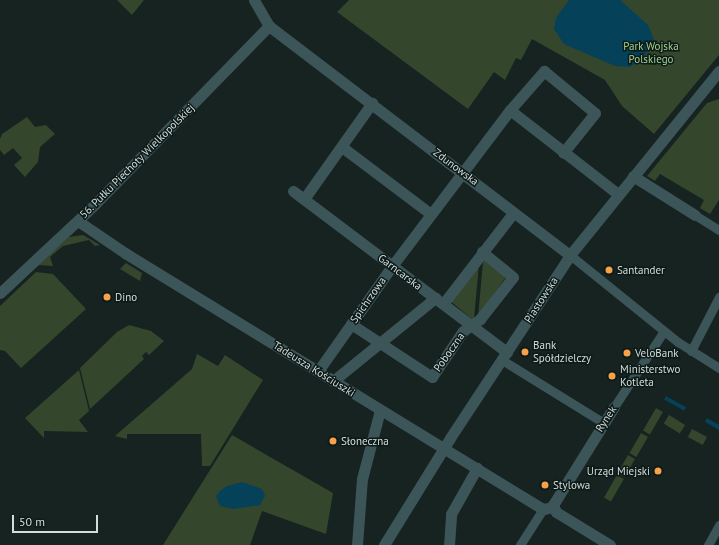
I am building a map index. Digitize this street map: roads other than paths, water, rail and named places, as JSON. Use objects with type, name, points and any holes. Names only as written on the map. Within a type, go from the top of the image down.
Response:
[{"type":"street","name":"Zdunowska","points":[[254,0],[270,26],[570,254],[664,331]]},
{"type":"street","name":"56. Pułku Piechoty Wielkopolskiej","points":[[0,293],[78,221],[270,26]]},
{"type":"street","name":"Spichrzowa","points":[[318,371],[430,214],[510,110],[544,71],[595,113],[563,153]]},
{"type":"street","name":"Piastowska","points":[[384,545],[444,448],[570,254],[718,73]]},
{"type":"street","points":[[304,199],[372,103]]},
{"type":"street","points":[[510,110],[563,153],[618,194]]},
{"type":"street","points":[[342,147],[430,214]]},
{"type":"street","points":[[633,176],[719,230]]},
{"type":"street","name":"Garncarska","points":[[293,191],[472,326],[504,356]]},
{"type":"street","points":[[333,381],[439,301],[482,252],[510,217]]},
{"type":"street","name":"Tadeusza Kościuszki","points":[[78,221],[125,253],[380,410],[477,468],[548,508]]},
{"type":"street","name":"Poboczna","points":[[381,344],[432,377],[463,331],[480,320],[513,277],[482,252]]},
{"type":"street","points":[[691,351],[719,297]]},
{"type":"street","points":[[351,324],[381,344]]},
{"type":"street","points":[[664,331],[691,351],[719,368]]},
{"type":"street","name":"Rynek","points":[[548,508],[664,331]]},
{"type":"street","points":[[504,356],[604,423]]},
{"type":"street","points":[[357,545],[362,479],[380,410]]},
{"type":"street","points":[[449,545],[451,514],[477,468]]},
{"type":"street","points":[[520,545],[548,508],[610,545]]},
{"type":"street","points":[[708,545],[719,525]]},
{"type":"water","points":[[569,0],[620,0],[648,25],[654,40],[649,51],[630,67],[615,66],[564,44],[554,29],[556,18]]},
{"type":"water","points":[[666,396],[686,407],[684,411],[664,399]]},
{"type":"water","points":[[707,418],[719,425],[719,430],[705,422]]},
{"type":"water","points":[[242,482],[262,489],[265,496],[260,505],[234,509],[220,506],[216,496],[220,491],[227,486]]},
{"type":"place","name":"Santander","points":[[609,270]]},
{"type":"place","name":"Dino","points":[[107,297]]},
{"type":"place","name":"Bank Spółdzielczy","points":[[525,352]]},
{"type":"place","name":"VeloBank","points":[[627,353]]},
{"type":"place","name":"Ministerstwo Kotleta","points":[[612,376]]},
{"type":"place","name":"Słoneczna","points":[[333,441]]},
{"type":"place","name":"Urząd Miejski","points":[[658,471]]},
{"type":"place","name":"Stylowa","points":[[545,485]]},
{"type":"park label","name":"Park Wojska Polskiego","points":[[651,53]]}]
